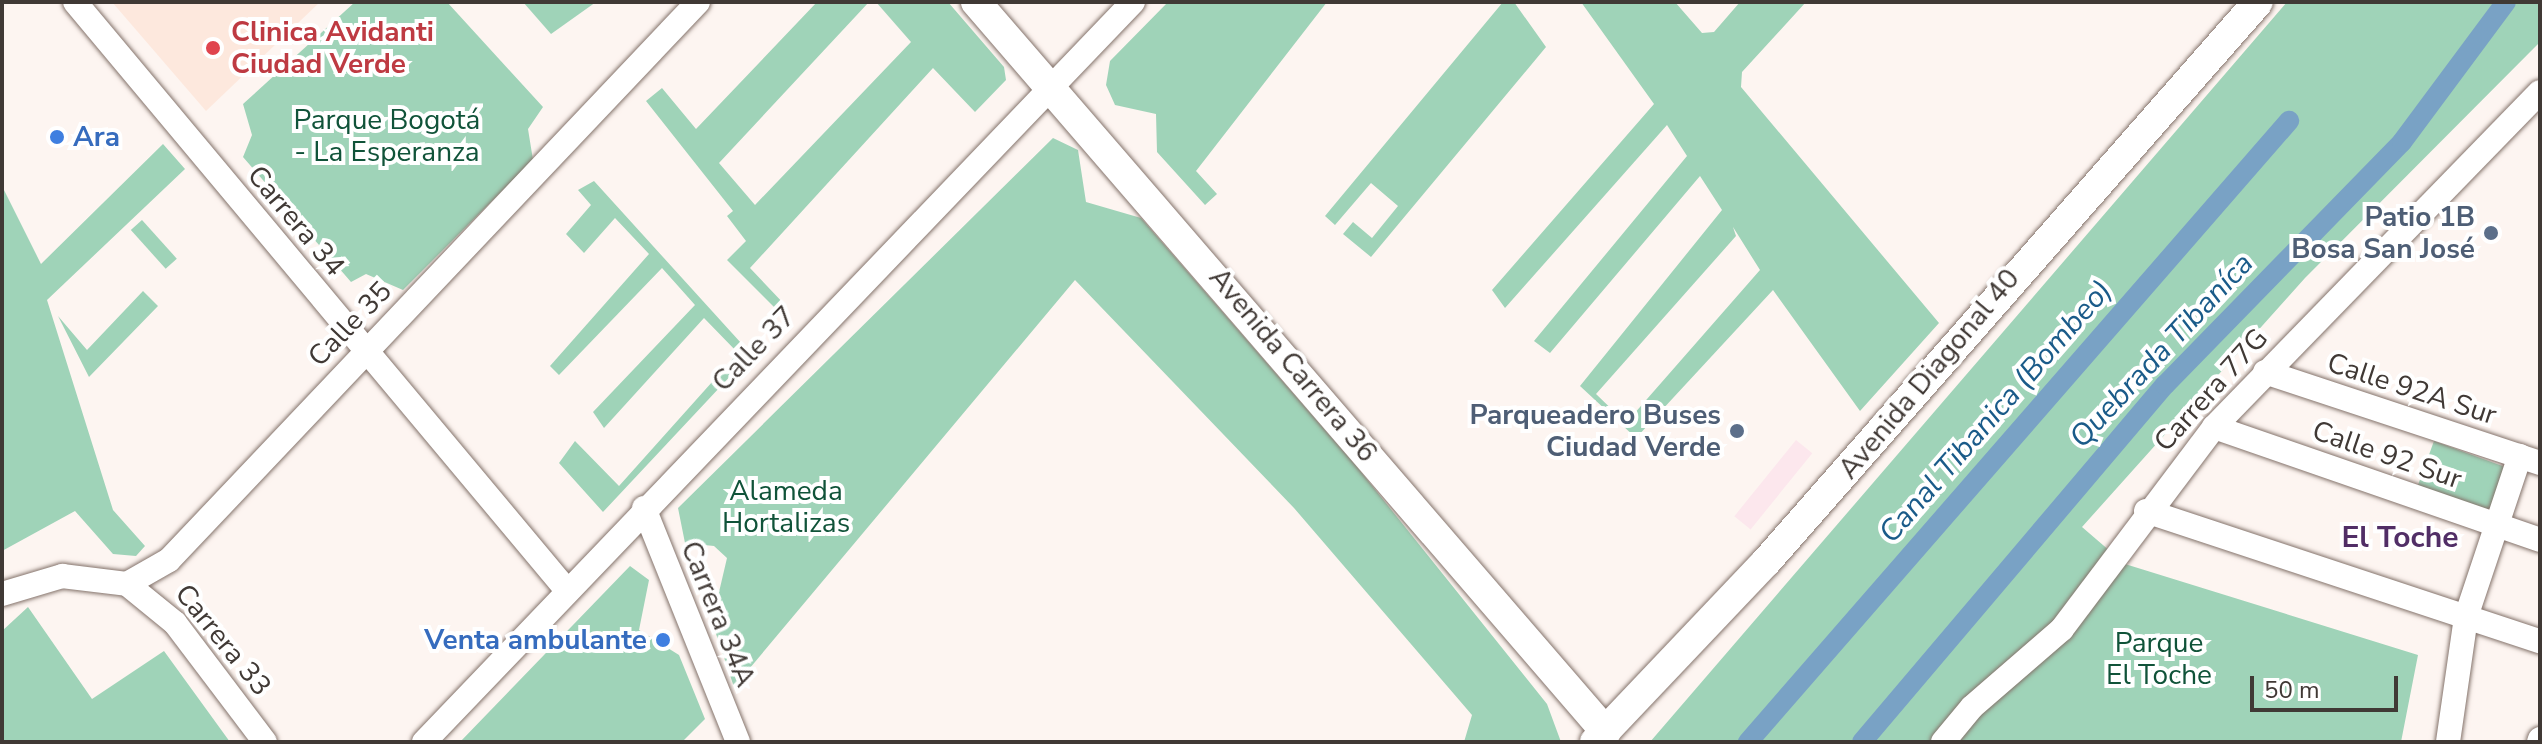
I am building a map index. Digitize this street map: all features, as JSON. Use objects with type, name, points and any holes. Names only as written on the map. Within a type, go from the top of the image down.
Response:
[{"type":"main road","name":"Avenida Carrera 36","points":[[976,2],[1051,86],[1600,737]]},
{"type":"main road","name":"Avenida Diagonal 40","points":[[1600,737],[1766,562],[2258,2]]},
{"type":"street","name":"Carrera 34","points":[[75,2],[565,588]]},
{"type":"street","name":"Calle 35","points":[[127,584],[169,560],[698,2]]},
{"type":"street","name":"Calle 37","points":[[424,742],[565,588],[1133,2]]},
{"type":"street","name":"Carrera 77G","points":[[1943,742],[1972,707],[2062,629],[2146,511],[2214,427],[2540,92]]},
{"type":"street","name":"Calle 92A Sur","points":[[2265,372],[2530,459]]},
{"type":"street","name":"Calle 92 Sur","points":[[2214,427],[2540,540]]},
{"type":"street","points":[[2448,742],[2466,617],[2496,525],[2530,459]]},
{"type":"street","name":"Carrera 34A","points":[[644,508],[738,742]]},
{"type":"street","points":[[2146,511],[2540,641]]},
{"type":"street","points":[[2,594],[62,576],[127,584]]},
{"type":"street","name":"Carrera 33","points":[[127,584],[175,623],[265,742]]},
{"type":"shaded area","name":"Clinica Avidanti Ciudad Verde","points":[[112,2],[320,2],[206,111]]},
{"type":"shaded area","points":[[1796,440],[1812,453],[1751,529],[1734,516]]},
{"type":"green space","name":"Parque Bogotá - La Esperanza","points":[[355,2],[447,2],[543,107],[528,129],[533,160],[403,290],[366,274],[351,282],[243,157],[252,135],[243,104]]},
{"type":"green space","points":[[523,2],[596,2],[551,34]]},
{"type":"green space","points":[[817,2],[869,2],[719,163],[755,205],[911,42],[876,2],[948,2],[1004,67],[1006,80],[975,112],[933,68],[750,268],[786,306],[779,312],[727,260],[746,241],[727,216],[733,211],[646,101],[662,88],[696,129]]},
{"type":"green space","points":[[1168,2],[1327,2],[1196,171],[1217,194],[1205,205],[1157,152],[1156,114],[1115,105],[1106,85],[1110,61]]},
{"type":"green space","points":[[1503,2],[1514,2],[1546,47],[1371,257],[1343,234],[1353,222],[1372,238],[1398,206],[1371,183],[1335,225],[1325,216]]},
{"type":"green space","points":[[1581,2],[1675,2],[1702,33],[1714,32],[1740,2],[1806,2],[1742,72],[1741,87],[1939,323],[1860,411],[1773,290],[1636,438],[1580,386],[1722,210],[1700,176],[1550,353],[1534,341],[1687,156],[1667,125],[1505,308],[1492,290],[1654,104]],"holes":[[[1733,227],[1760,270],[1626,423],[1596,394],[1736,236]]]},
{"type":"green space","name":"Parque El Toche","points":[[2287,2],[2540,2],[2540,42],[2305,278],[2082,527],[2125,564],[2418,655],[2401,742],[1650,742]]},
{"type":"green space","name":"Alameda Hortalizas","points":[[1053,138],[1078,150],[1086,202],[1141,218],[1357,467],[1547,704],[1561,742],[1464,742],[1472,715],[1294,508],[1075,280],[734,687],[712,622],[727,558],[714,546],[685,543],[678,508]]},
{"type":"green space","points":[[163,144],[185,169],[47,300],[113,510],[145,546],[136,556],[113,554],[75,511],[2,551],[2,186],[41,264]]},
{"type":"green space","points":[[594,181],[751,354],[603,512],[559,463],[575,441],[619,486],[738,353],[704,318],[604,428],[593,412],[695,305],[662,268],[559,375],[550,366],[649,254],[615,218],[584,253],[566,234],[591,205],[578,190]]},
{"type":"green space","points":[[142,220],[177,259],[166,269],[131,230]]},
{"type":"green space","points":[[143,291],[158,306],[89,377],[58,316],[87,350]]},
{"type":"green space","points":[[2434,441],[2507,468],[2490,516],[2417,489]]},
{"type":"green space","name":"Alameda Hortalizas","points":[[630,566],[649,580],[639,630],[679,655],[705,719],[682,742],[460,742]]},
{"type":"green space","points":[[28,607],[92,699],[164,651],[230,742],[2,742],[2,631]]},
{"type":"waterway","name":"Quebrada Tibaníca","points":[[1862,742],[2165,385],[2402,142],[2506,2]]},
{"type":"waterway","name":"Canal Tibanica (Bombeo)","points":[[1748,742],[2289,121]]},
{"type":"place","name":"Clinica Avidanti Ciudad Verde","points":[[213,48]]},
{"type":"place","name":"Ara","points":[[57,137]]},
{"type":"place","name":"Patio 1B Bosa San José","points":[[2491,233]]},
{"type":"place","name":"Parqueadero Buses Ciudad Verde","points":[[1737,431]]},
{"type":"place","name":"Venta ambulante","points":[[663,640]]},
{"type":"district","name":"El Toche","points":[[2400,538]]}]
